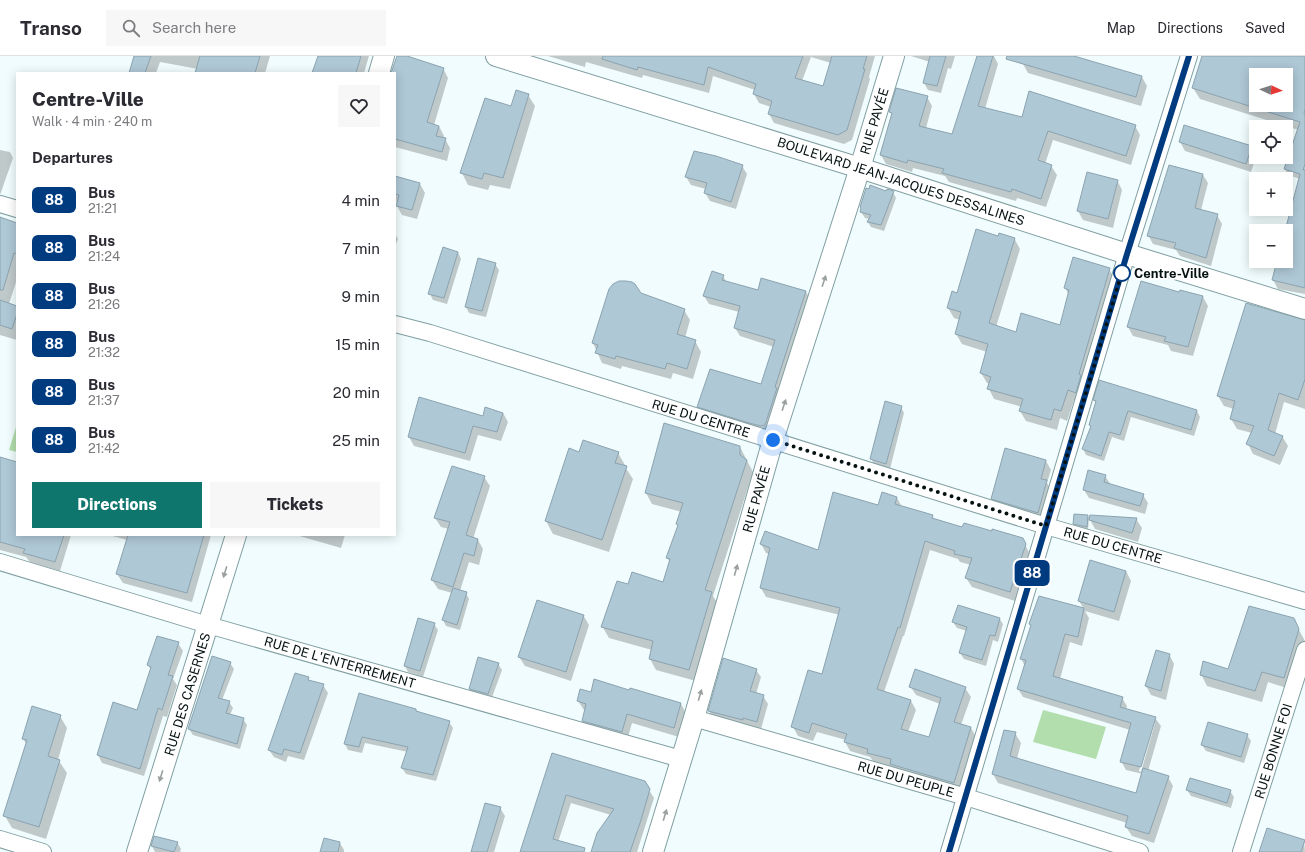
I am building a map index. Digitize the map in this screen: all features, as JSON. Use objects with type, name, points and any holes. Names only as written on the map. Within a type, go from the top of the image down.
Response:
[{"type":"main road","points":[[379,72],[384,56]]},
{"type":"main road","name":"BOULEVARD JEAN-JACQUES DESSALINES","points":[[496,56],[860,168],[1127,254],[1305,309]]},
{"type":"main road","name":"RUE PAVÉE","points":[[653,852],[694,718],[773,440],[860,168],[894,56]]},
{"type":"main road","name":"RUE DES CASERNES","points":[[137,852],[236,536]]},
{"type":"street","points":[[949,852],[1127,254],[1189,56]]},
{"type":"street","points":[[0,204],[16,209]]},
{"type":"street","name":"RUE DU CENTRE","points":[[396,324],[430,333],[1046,526],[1305,601]]},
{"type":"street","name":"RUE DE L'ENTERREMENT","points":[[0,562],[208,625],[681,759]]},
{"type":"street","name":"RUE BONNE FOI","points":[[1241,852],[1305,650]]},
{"type":"street","name":"RUE DU PEUPLE","points":[[694,718],[966,797],[1140,852]]},
{"type":"street","points":[[0,839],[43,852]]},
{"type":"green space","points":[[16,427],[16,452],[9,450]]},
{"type":"green space","points":[[1043,710],[1106,727],[1096,759],[1033,742]]},
{"type":"building","points":[[134,56],[151,56],[145,72],[129,72]]},
{"type":"building","points":[[200,56],[260,56],[255,72],[195,72]]},
{"type":"building","points":[[318,56],[361,56],[356,72],[312,72]]},
{"type":"building","points":[[397,56],[407,56],[444,68],[427,122],[439,126],[436,136],[446,138],[442,152],[396,139],[396,72],[391,72]]},
{"type":"building","points":[[603,56],[803,56],[795,78],[823,86],[832,56],[867,56],[863,69],[865,69],[847,130],[838,135],[768,114],[772,101],[753,94],[756,84],[708,67],[704,85],[638,67],[637,70],[602,59]]},
{"type":"building","points":[[930,56],[946,56],[937,86],[923,83]]},
{"type":"building","points":[[977,56],[993,56],[978,106],[1022,117],[1029,91],[1136,125],[1126,156],[1048,131],[1038,160],[1052,165],[1041,199],[1012,189],[1011,192],[942,173],[944,169],[908,160],[907,163],[880,155],[892,113],[889,112],[896,88],[928,96],[919,126],[952,134]]},
{"type":"building","points":[[1007,56],[1074,56],[1142,76],[1136,97],[1006,59]]},
{"type":"building","points":[[1202,56],[1305,56],[1305,164],[1303,170],[1305,170],[1305,288],[1272,280],[1275,268],[1293,268],[1293,224],[1287,224],[1289,216],[1293,216],[1293,200],[1300,174],[1284,169],[1286,164],[1293,164],[1293,143],[1300,122],[1268,112],[1293,112],[1293,68],[1249,68],[1249,106],[1192,88]]},
{"type":"building","points":[[516,90],[529,94],[503,178],[484,173],[482,179],[460,173],[485,98],[511,106]]},
{"type":"building","points":[[1184,125],[1249,145],[1249,155],[1246,164],[1179,142]]},
{"type":"building","points":[[694,151],[716,156],[743,165],[731,202],[704,193],[707,183],[685,177]]},
{"type":"building","points":[[1169,165],[1203,174],[1195,208],[1218,214],[1206,258],[1174,248],[1176,243],[1147,236]]},
{"type":"building","points":[[1087,172],[1118,180],[1108,219],[1077,211]]},
{"type":"building","points":[[396,176],[420,183],[412,210],[396,206],[399,195],[396,194]]},
{"type":"building","points":[[870,185],[886,191],[887,189],[894,191],[881,225],[867,222],[871,215],[860,212],[860,207],[866,188],[869,189]]},
{"type":"building","points":[[0,217],[16,223],[16,254],[14,253],[3,290],[0,290]]},
{"type":"building","points":[[976,229],[998,236],[999,233],[1015,238],[989,323],[1016,332],[1021,313],[1060,325],[1069,290],[1064,288],[1073,257],[1110,268],[1079,374],[1081,375],[1076,393],[1068,390],[1061,411],[1054,409],[1051,420],[1019,411],[1023,399],[987,389],[991,377],[980,373],[988,344],[955,334],[961,312],[947,308],[952,291],[957,293]]},
{"type":"building","points":[[443,247],[458,252],[444,298],[428,294]]},
{"type":"building","points":[[478,258],[496,263],[482,311],[465,307]]},
{"type":"building","points":[[712,271],[724,275],[722,280],[758,290],[761,278],[806,291],[775,387],[777,388],[765,425],[761,426],[749,423],[697,407],[710,369],[761,384],[775,340],[734,328],[740,306],[703,296]]},
{"type":"building","points":[[619,281],[632,282],[641,293],[685,309],[677,334],[696,340],[687,369],[667,363],[665,369],[616,356],[615,359],[595,353],[598,345],[592,343],[609,289],[613,284]]},
{"type":"building","points":[[1141,281],[1179,292],[1180,290],[1203,296],[1188,347],[1164,341],[1166,337],[1127,327]]},
{"type":"building","points":[[0,300],[16,306],[16,317],[12,329],[0,325]]},
{"type":"building","points":[[1246,303],[1305,320],[1305,379],[1298,400],[1279,393],[1268,430],[1283,436],[1274,456],[1246,444],[1254,426],[1230,419],[1235,401],[1217,396]]},
{"type":"building","points":[[1099,380],[1197,410],[1191,430],[1128,411],[1120,435],[1109,432],[1101,456],[1082,449],[1091,426],[1089,425],[1096,401],[1093,400]]},
{"type":"building","points":[[419,397],[483,416],[485,407],[503,413],[497,432],[473,426],[465,453],[408,437]]},
{"type":"building","points":[[885,401],[902,406],[886,464],[870,459]]},
{"type":"building","points":[[664,423],[740,446],[740,455],[747,460],[705,590],[712,592],[689,670],[649,659],[653,641],[601,627],[617,581],[628,584],[632,572],[663,582],[670,559],[666,558],[678,525],[676,524],[683,503],[645,493]]},
{"type":"building","points":[[583,440],[619,452],[615,463],[627,466],[602,540],[545,521],[569,448],[579,452]]},
{"type":"building","points":[[1005,448],[1046,460],[1041,479],[1047,480],[1038,513],[991,499]]},
{"type":"building","points":[[0,457],[16,462],[16,536],[64,536],[55,562],[23,553],[25,549],[0,542]]},
{"type":"building","points":[[452,466],[485,476],[466,535],[478,539],[474,556],[464,553],[453,587],[431,580],[450,522],[434,518]]},
{"type":"building","points":[[1088,470],[1106,475],[1104,482],[1144,494],[1140,506],[1083,490]]},
{"type":"building","points":[[833,492],[878,505],[882,492],[897,497],[895,504],[933,515],[932,518],[962,527],[964,523],[992,531],[992,529],[1023,538],[1026,544],[1010,592],[965,578],[972,558],[954,554],[955,551],[925,541],[900,628],[898,627],[877,689],[911,700],[901,729],[929,737],[941,698],[909,687],[915,669],[966,687],[954,722],[971,727],[954,783],[890,764],[891,759],[867,753],[868,749],[844,742],[847,734],[812,723],[809,733],[791,727],[808,670],[822,674],[840,608],[760,588],[770,548],[760,544],[765,531],[818,550]]},
{"type":"building","points":[[1074,514],[1088,515],[1087,527],[1073,524]]},
{"type":"building","points":[[1090,515],[1137,518],[1132,533],[1089,520]]},
{"type":"building","points":[[128,536],[204,536],[187,593],[116,574]]},
{"type":"building","points":[[1090,560],[1126,571],[1114,612],[1078,601]]},
{"type":"building","points":[[453,588],[467,592],[457,625],[442,620]]},
{"type":"building","points":[[1039,596],[1084,608],[1078,637],[1065,634],[1053,676],[1123,697],[1120,707],[1156,717],[1141,767],[1120,762],[1131,723],[1017,689],[1026,660],[1020,659],[1031,625],[1029,624]]},
{"type":"building","points":[[537,600],[584,615],[566,672],[518,657]]},
{"type":"building","points":[[958,605],[1000,618],[995,636],[990,635],[982,660],[959,653],[967,627],[952,622]]},
{"type":"building","points":[[1249,606],[1294,618],[1299,629],[1284,678],[1262,672],[1255,691],[1200,675],[1203,661],[1228,669]]},
{"type":"building","points":[[418,618],[435,623],[420,671],[404,666]]},
{"type":"building","points":[[157,636],[179,642],[168,675],[173,676],[162,710],[158,708],[140,769],[97,755],[113,702],[137,710],[151,667],[147,665]]},
{"type":"building","points":[[1156,650],[1170,654],[1161,691],[1145,686]]},
{"type":"building","points":[[212,656],[231,662],[218,698],[230,701],[226,713],[244,718],[237,744],[188,729]]},
{"type":"building","points":[[478,657],[499,663],[488,694],[469,689]]},
{"type":"building","points":[[723,658],[757,669],[750,691],[764,695],[757,722],[708,711]]},
{"type":"building","points":[[295,673],[309,677],[308,680],[324,684],[300,753],[284,749],[282,755],[268,750]]},
{"type":"building","points":[[594,679],[629,690],[630,688],[681,703],[674,728],[627,714],[622,732],[582,721],[586,704],[577,701],[580,689],[591,692]]},
{"type":"building","points":[[359,693],[416,709],[416,711],[450,721],[433,775],[401,768],[408,747],[362,737],[359,747],[344,744]]},
{"type":"building","points":[[32,706],[61,715],[48,756],[60,760],[39,827],[3,816],[27,740],[22,739]]},
{"type":"building","points":[[1208,722],[1248,734],[1241,757],[1201,745]]},
{"type":"building","points":[[1004,730],[1016,732],[1010,756],[1136,793],[1143,768],[1169,776],[1149,834],[1125,827],[1128,816],[992,774]]},
{"type":"building","points":[[552,753],[645,781],[650,789],[630,852],[591,852],[597,833],[614,809],[566,795],[553,839],[585,848],[584,852],[520,852]]},
{"type":"building","points":[[1190,778],[1231,790],[1227,803],[1186,790]]},
{"type":"building","points":[[485,803],[501,807],[487,852],[471,852]]},
{"type":"building","points":[[1267,828],[1305,840],[1301,852],[1259,852]]},
{"type":"building","points":[[154,836],[178,842],[174,852],[151,846]]},
{"type":"building","points":[[324,838],[340,842],[338,852],[320,852]]},
{"type":"bus line","name":"88","points":[[949,852],[1127,254],[1189,56]]},
{"type":"place","name":"Centre-Ville","points":[[1122,273]]},
{"type":"route","points":[[773,440],[1046,526],[1123,269],[1122,273]]}]
